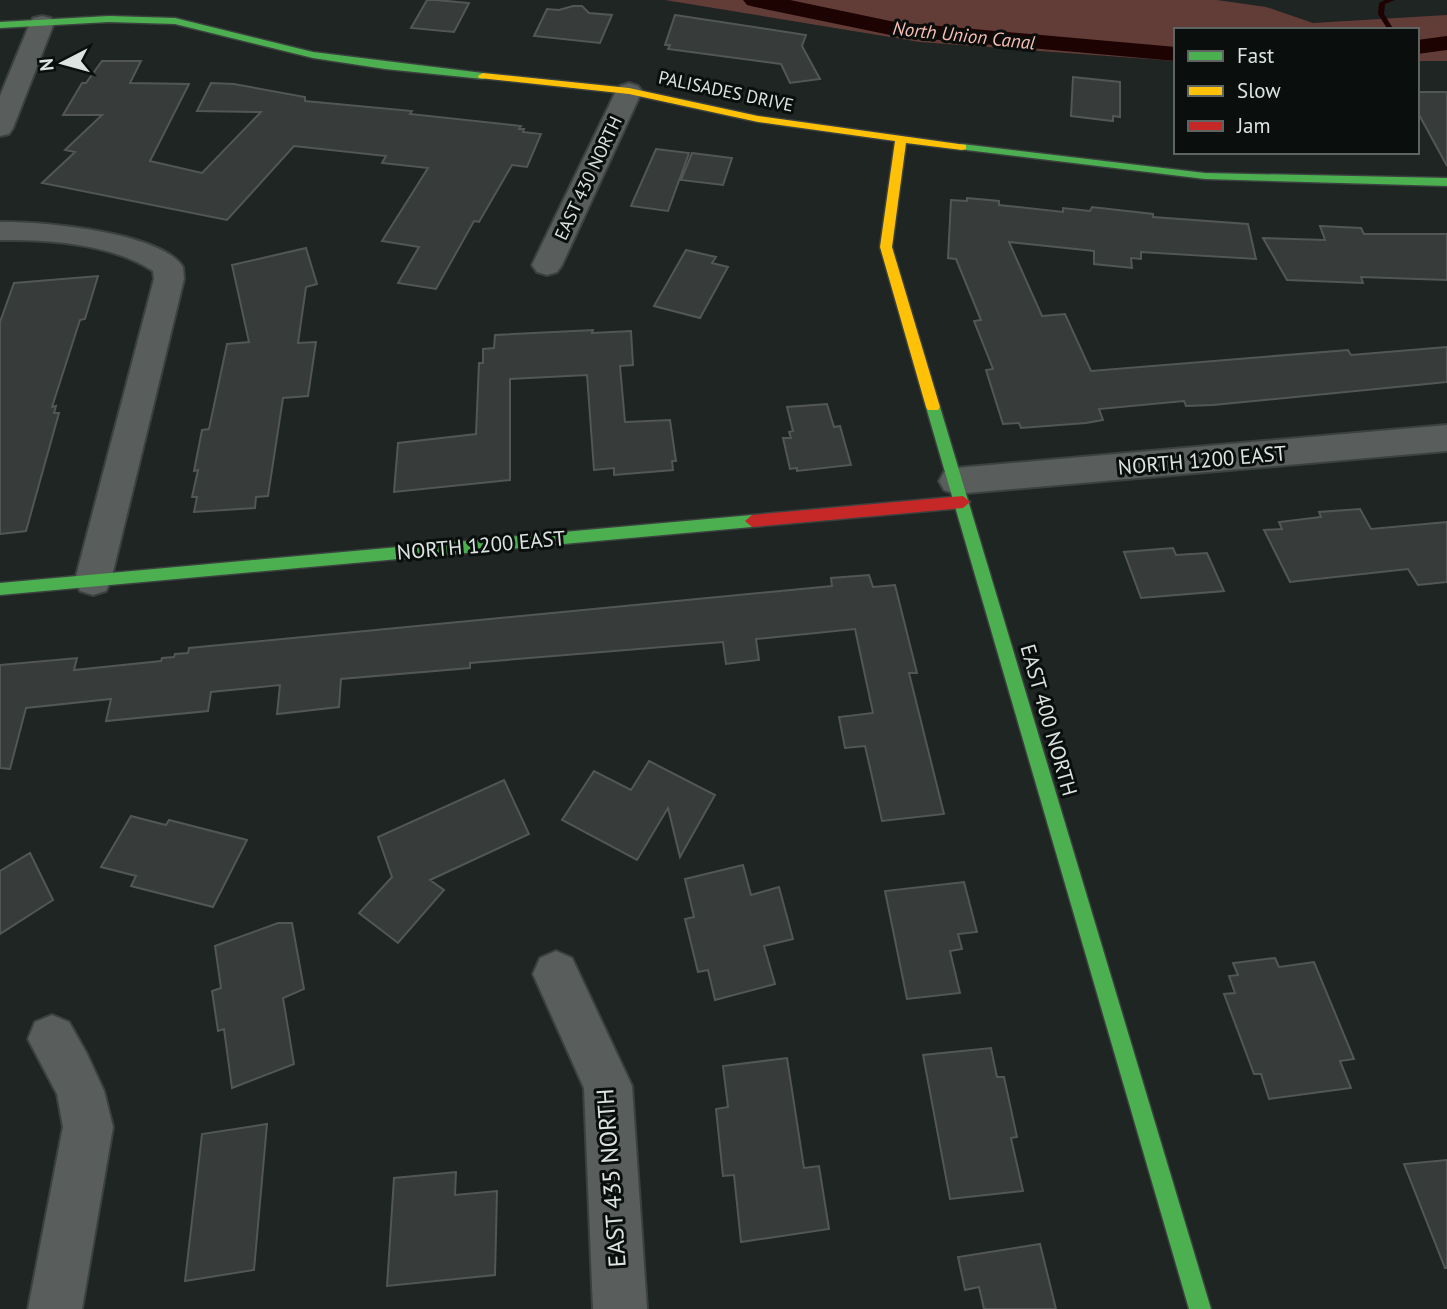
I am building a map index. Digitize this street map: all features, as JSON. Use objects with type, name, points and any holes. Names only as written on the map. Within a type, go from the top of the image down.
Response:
[{"type":"street","name":"PALISADES DRIVE","points":[[0,25],[125,19],[172,21],[200,25],[290,50],[370,64],[629,91],[780,123],[901,140],[1205,176],[1447,182]]},
{"type":"street","points":[[0,128],[42,23]]},
{"type":"street","name":"EAST 430 NORTH","points":[[547,265],[629,91]]},
{"type":"street","name":"EAST 400 NORTH","points":[[901,140],[886,247],[1200,1309]]},
{"type":"street","points":[[0,231],[31,229],[78,238],[153,256],[168,267],[167,289],[93,580]]},
{"type":"street","name":"NORTH 1200 EAST","points":[[0,589],[1447,438]]},
{"type":"street","name":"EAST 435 NORTH","points":[[556,974],[608,1086],[620,1309]]},
{"type":"street","points":[[52,1039],[79,1082],[86,1101],[88,1126],[55,1309]]},
{"type":"shaded area","points":[[665,0],[1217,0],[1266,7],[1313,23],[1447,15],[1447,61],[1419,61],[1419,28],[1174,28],[1174,61],[920,42]]},
{"type":"building","points":[[427,0],[469,3],[454,32],[411,28]]},
{"type":"building","points":[[582,6],[589,13],[612,15],[600,43],[534,36],[547,9],[559,10]]},
{"type":"building","points":[[675,15],[806,35],[802,46],[820,79],[790,83],[781,64],[668,49],[670,45],[665,45]]},
{"type":"building","points":[[102,61],[141,61],[130,83],[189,84],[150,161],[202,173],[261,112],[197,111],[211,83],[234,84],[305,97],[305,101],[412,111],[410,114],[521,126],[519,129],[524,129],[523,132],[541,134],[527,167],[512,165],[479,222],[474,221],[436,289],[398,283],[419,247],[382,241],[428,168],[382,163],[386,156],[294,146],[227,220],[42,183],[75,152],[65,150],[102,115],[63,115],[82,83],[86,83]]},
{"type":"building","points":[[1073,77],[1120,82],[1120,117],[1113,116],[1113,121],[1071,116]]},
{"type":"building","points":[[1419,92],[1447,92],[1447,166],[1419,115]]},
{"type":"building","points":[[656,149],[689,153],[668,211],[631,206]]},
{"type":"building","points":[[692,153],[732,158],[723,185],[681,180]]},
{"type":"building","points":[[967,198],[999,201],[999,205],[1063,212],[1063,208],[1090,211],[1092,207],[1153,214],[1153,217],[1248,224],[1256,259],[1141,252],[1141,259],[1131,258],[1132,268],[1094,264],[1094,251],[1009,242],[1042,316],[1065,314],[1091,371],[1348,350],[1351,355],[1447,347],[1447,382],[1213,405],[1186,406],[1184,401],[1099,409],[1103,420],[1086,423],[1021,428],[1019,423],[1003,424],[986,370],[993,369],[974,321],[981,320],[956,259],[948,258],[951,200],[967,201]]},
{"type":"building","points":[[1320,226],[1361,228],[1364,234],[1447,234],[1447,280],[1361,277],[1363,283],[1287,280],[1263,238],[1325,240]]},
{"type":"building","points":[[306,248],[317,284],[306,287],[298,343],[316,342],[308,396],[283,398],[268,496],[256,497],[255,508],[194,512],[197,497],[192,497],[198,470],[194,471],[202,430],[209,429],[227,344],[249,342],[232,265]]},
{"type":"building","points":[[686,250],[716,257],[712,263],[728,267],[700,318],[654,306]]},
{"type":"building","points":[[98,276],[85,319],[80,320],[52,407],[56,406],[54,413],[59,413],[26,531],[0,534],[0,322],[14,283]]},
{"type":"building","points":[[593,330],[592,333],[631,331],[633,365],[620,366],[625,422],[670,420],[676,461],[672,461],[673,470],[614,475],[614,468],[594,470],[587,375],[510,379],[510,480],[394,492],[398,443],[476,434],[479,363],[483,363],[483,349],[494,348],[495,335]]},
{"type":"building","points":[[827,404],[834,427],[840,426],[851,465],[797,471],[797,468],[790,469],[783,438],[791,438],[789,432],[793,431],[787,407]]},
{"type":"building","points":[[1360,509],[1371,529],[1447,522],[1447,582],[1418,585],[1408,569],[1290,582],[1264,530],[1282,529],[1279,522],[1321,517],[1319,512]]},
{"type":"building","points":[[1173,548],[1176,555],[1207,553],[1224,591],[1141,598],[1124,552]]},
{"type":"building","points":[[869,575],[873,587],[895,585],[917,673],[909,673],[944,814],[882,821],[865,746],[845,748],[839,717],[873,713],[855,629],[756,639],[759,660],[726,664],[723,642],[470,663],[470,668],[341,679],[339,707],[277,714],[280,685],[211,692],[208,711],[106,721],[111,699],[26,708],[10,769],[0,768],[0,665],[77,658],[74,670],[161,661],[162,658],[174,657],[175,654],[188,653],[189,648],[832,586],[831,578]]},
{"type":"building","points":[[649,761],[715,795],[680,857],[668,808],[637,860],[562,820],[594,771],[631,790]]},
{"type":"building","points":[[504,780],[529,834],[430,880],[444,890],[398,943],[359,913],[392,877],[378,837]]},
{"type":"building","points":[[131,816],[166,825],[169,820],[247,840],[213,907],[131,886],[136,876],[101,867]]},
{"type":"building","points":[[30,853],[53,900],[0,934],[0,871]]},
{"type":"building","points":[[743,865],[751,895],[779,887],[793,939],[764,946],[775,984],[715,1000],[708,970],[698,972],[685,919],[694,917],[685,879]]},
{"type":"building","points":[[964,882],[977,932],[958,934],[962,949],[950,951],[960,993],[907,999],[885,891]]},
{"type":"building","points":[[278,923],[292,923],[304,989],[283,998],[294,1064],[232,1088],[224,1029],[218,1031],[212,991],[221,988],[215,946]]},
{"type":"building","points":[[1275,958],[1279,967],[1314,962],[1354,1059],[1340,1061],[1351,1088],[1269,1099],[1261,1074],[1254,1074],[1224,994],[1235,993],[1229,976],[1238,975],[1233,963]]},
{"type":"building","points":[[991,1048],[997,1077],[1004,1077],[1017,1137],[1011,1138],[1023,1191],[950,1199],[923,1055]]},
{"type":"building","points":[[787,1058],[804,1168],[819,1166],[829,1229],[741,1242],[734,1175],[723,1176],[716,1109],[728,1107],[723,1066]]},
{"type":"building","points":[[267,1124],[254,1270],[185,1281],[202,1134]]},
{"type":"building","points":[[1447,1160],[1447,1268],[1445,1268],[1404,1164]]},
{"type":"building","points":[[456,1172],[455,1195],[497,1191],[495,1275],[387,1286],[394,1178]]},
{"type":"building","points":[[1040,1244],[1056,1309],[984,1309],[979,1287],[965,1290],[958,1257]]},
{"type":"waterway","name":"North Union Canal","points":[[755,0],[895,29],[1174,54]]},
{"type":"waterway","points":[[1390,28],[1381,14],[1382,3],[1392,0]]},
{"type":"waterway","name":"North Union Canal","points":[[1419,47],[1447,43]]},
{"type":"traffic: fast","points":[[0,25],[109,19],[175,21],[313,55],[483,76]]},
{"type":"traffic: fast","points":[[962,147],[1205,176],[1447,182]]},
{"type":"traffic: fast","points":[[933,407],[1200,1309]]},
{"type":"traffic: fast","points":[[0,589],[752,521]]},
{"type":"traffic: slow","points":[[483,76],[629,91],[758,119],[962,147]]},
{"type":"traffic: slow","points":[[901,140],[886,247],[933,407]]},
{"type":"traffic: jam","points":[[752,521],[963,502]]}]
